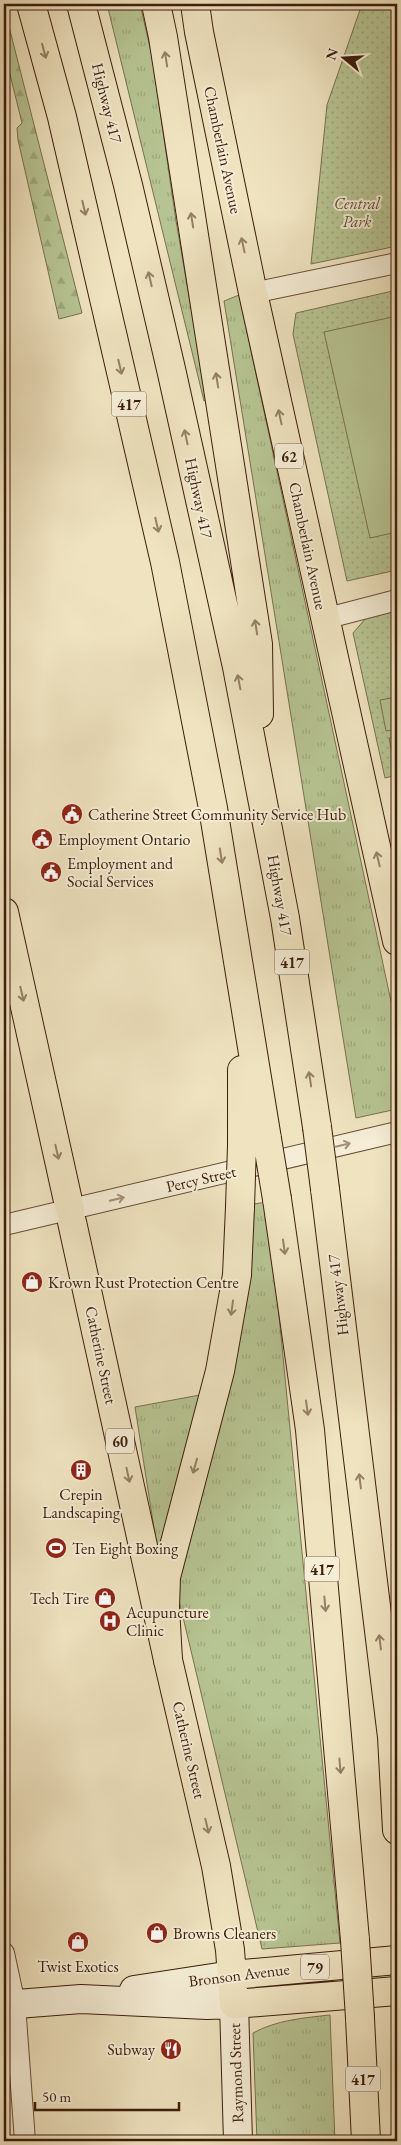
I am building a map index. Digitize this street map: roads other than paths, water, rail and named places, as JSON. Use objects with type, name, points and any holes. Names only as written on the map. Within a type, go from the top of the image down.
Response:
[{"type":"main road","name":"417","points":[[32,4],[62,117],[165,562],[213,808],[241,988],[254,1142],[277,1199],[310,1430],[355,1940],[366,2141]]},
{"type":"main road","name":"Highway 417","points":[[81,4],[128,185],[171,369],[236,667],[286,918],[317,1128],[392,1737],[397,1830]]},
{"type":"main road","points":[[156,4],[258,644],[262,798]]},
{"type":"main road","points":[[190,4],[199,32]]},
{"type":"main road","name":"Chamberlain Avenue","points":[[195,4],[199,32],[253,293],[397,941]]},
{"type":"main road","name":"Catherine Street","points":[[4,912],[168,1660],[216,1866],[232,1975],[234,2004]]},
{"type":"main road","points":[[168,1660],[165,1607],[166,1577],[220,1371],[237,1275],[240,1207],[254,1142]]},
{"type":"main road","name":"Bronson Avenue","points":[[9,2004],[81,1999],[232,1975],[397,1960]]},
{"type":"main road","name":"Bronson Avenue","points":[[81,1999],[207,2005],[397,1991]]},
{"type":"main road","name":"Raymond Street","points":[[234,2004],[238,2141]]},
{"type":"street","points":[[253,293],[397,264]]},
{"type":"street","points":[[324,619],[397,600]]},
{"type":"street","name":"Percy Street","points":[[4,1225],[71,1216],[397,1132]]},
{"type":"street","points":[[4,1953],[25,2141]]},
{"type":"place","name":"Catherine Street Community Service Hub","points":[[72,814]]},
{"type":"place","name":"Employment Ontario","points":[[42,839]]},
{"type":"place","name":"Employment and Social Services","points":[[51,872]]},
{"type":"place","name":"Krown Rust Protection Centre","points":[[32,1282]]},
{"type":"place","name":"Crepin Landscaping","points":[[81,1470]]},
{"type":"place","name":"Ten Eight Boxing","points":[[56,1548]]},
{"type":"place","name":"Tech Tire","points":[[105,1598]]},
{"type":"place","name":"Acupuncture Clinic","points":[[110,1621]]},
{"type":"place","name":"Browns Cleaners","points":[[157,1933]]},
{"type":"place","name":"Twist Exotics","points":[[78,1942]]},
{"type":"place","name":"Subway","points":[[171,2049]]},
{"type":"park label","name":"Central Park","points":[[357,212]]}]
